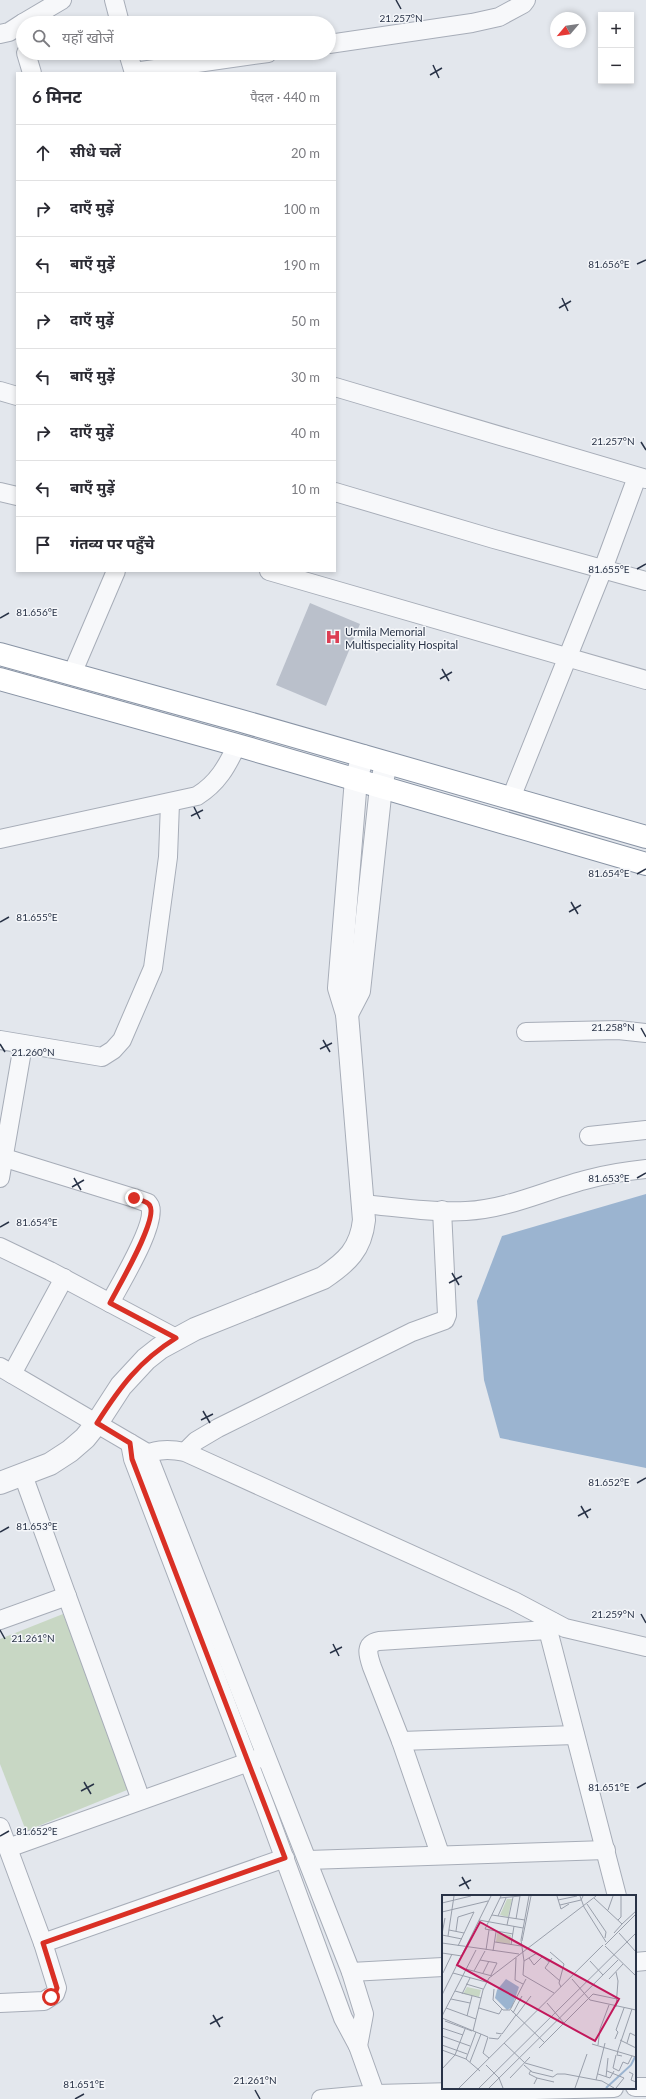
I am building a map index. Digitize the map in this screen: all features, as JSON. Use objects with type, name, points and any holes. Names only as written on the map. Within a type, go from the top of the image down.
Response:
[{"type":"highway","points":[[0,654],[646,837]]},
{"type":"highway","points":[[0,679],[356,779],[646,864]]},
{"type":"street","points":[[39,16],[62,0]]},
{"type":"street","points":[[114,0],[118,16]]},
{"type":"street","points":[[336,43],[472,24],[499,17],[523,4],[526,0]]},
{"type":"street","points":[[0,34],[16,30]]},
{"type":"street","points":[[28,60],[32,72]]},
{"type":"street","points":[[130,60],[134,72]]},
{"type":"street","points":[[141,72],[221,60]]},
{"type":"street","points":[[336,387],[642,478],[603,569],[511,798]]},
{"type":"street","points":[[0,391],[16,396]]},
{"type":"street","points":[[0,492],[16,496]]},
{"type":"street","points":[[336,492],[494,540],[646,581]]},
{"type":"street","points":[[72,674],[116,572]]},
{"type":"street","points":[[272,572],[646,680]]},
{"type":"street","points":[[0,839],[198,796],[209,788],[223,772],[237,745]]},
{"type":"street","points":[[0,1483],[50,1464],[70,1451],[85,1438],[97,1423],[121,1386],[146,1359],[176,1338],[323,1278],[350,1256],[362,1235],[363,1204],[347,1014],[339,988],[356,779],[363,756]]},
{"type":"street","points":[[347,1014],[359,991],[381,787],[386,763]]},
{"type":"street","points":[[0,1040],[102,1057],[122,1040],[153,968],[168,857],[170,803]]},
{"type":"street","points":[[526,1032],[584,1032],[618,1030],[646,1033]]},
{"type":"street","points":[[0,1178],[5,1158],[23,1045]]},
{"type":"street","points":[[589,1136],[646,1130]]},
{"type":"street","points":[[5,1158],[148,1203],[150,1206],[151,1215],[139,1248],[110,1303]]},
{"type":"street","points":[[363,1204],[466,1211],[497,1206],[546,1193],[588,1179],[646,1169]]},
{"type":"street","points":[[185,1452],[196,1441],[218,1428],[412,1332],[445,1320],[447,1315],[442,1210]]},
{"type":"street","points":[[0,1247],[64,1278],[176,1338]]},
{"type":"street","points":[[64,1278],[6,1370],[97,1423],[136,1452],[266,1756],[351,1972],[364,2014],[358,2046]]},
{"type":"street","points":[[136,1452],[169,1449],[185,1452],[514,1601],[550,1626],[575,1735],[617,1895]]},
{"type":"street","points":[[136,1452],[248,1762],[285,1858],[343,2018],[358,2046],[377,2097]]},
{"type":"street","points":[[23,1475],[141,1800]]},
{"type":"street","points":[[0,1620],[67,1596]]},
{"type":"street","points":[[440,1854],[401,1741],[368,1656],[371,1644],[379,1641],[550,1626],[565,1628],[588,1635],[646,1647]]},
{"type":"street","points":[[401,1741],[575,1735]]},
{"type":"street","points":[[8,1848],[266,1756]]},
{"type":"street","points":[[0,1827],[43,1943],[57,1988],[55,1994],[44,2001],[0,2003]]},
{"type":"street","points":[[308,1860],[440,1854],[606,1850]]},
{"type":"street","points":[[43,1943],[285,1858]]},
{"type":"street","points":[[636,1962],[646,1961]]},
{"type":"street","points":[[351,1972],[442,1967]]},
{"type":"street","points":[[636,2088],[646,2087]]},
{"type":"street","points":[[321,2099],[512,2095],[599,2089]]},
{"type":"green space","points":[[63,1614],[132,1788],[26,1831],[0,1764],[0,1639]]},
{"type":"water","points":[[646,1194],[646,1468],[500,1438],[484,1380],[477,1301],[502,1236]]},
{"type":"building","points":[[310,603],[360,624],[326,706],[276,685]]},
{"type":"place","name":"Urmila Memorial Multispeciality Hospital","points":[[333,637]]},
{"type":"route","points":[[51,1997],[55,1994],[57,1988],[43,1943],[285,1858],[132,1459],[130,1443],[97,1423],[121,1386],[132,1374],[146,1359],[176,1338],[110,1303],[139,1248],[151,1215],[151,1209],[148,1203],[134,1198]]}]
